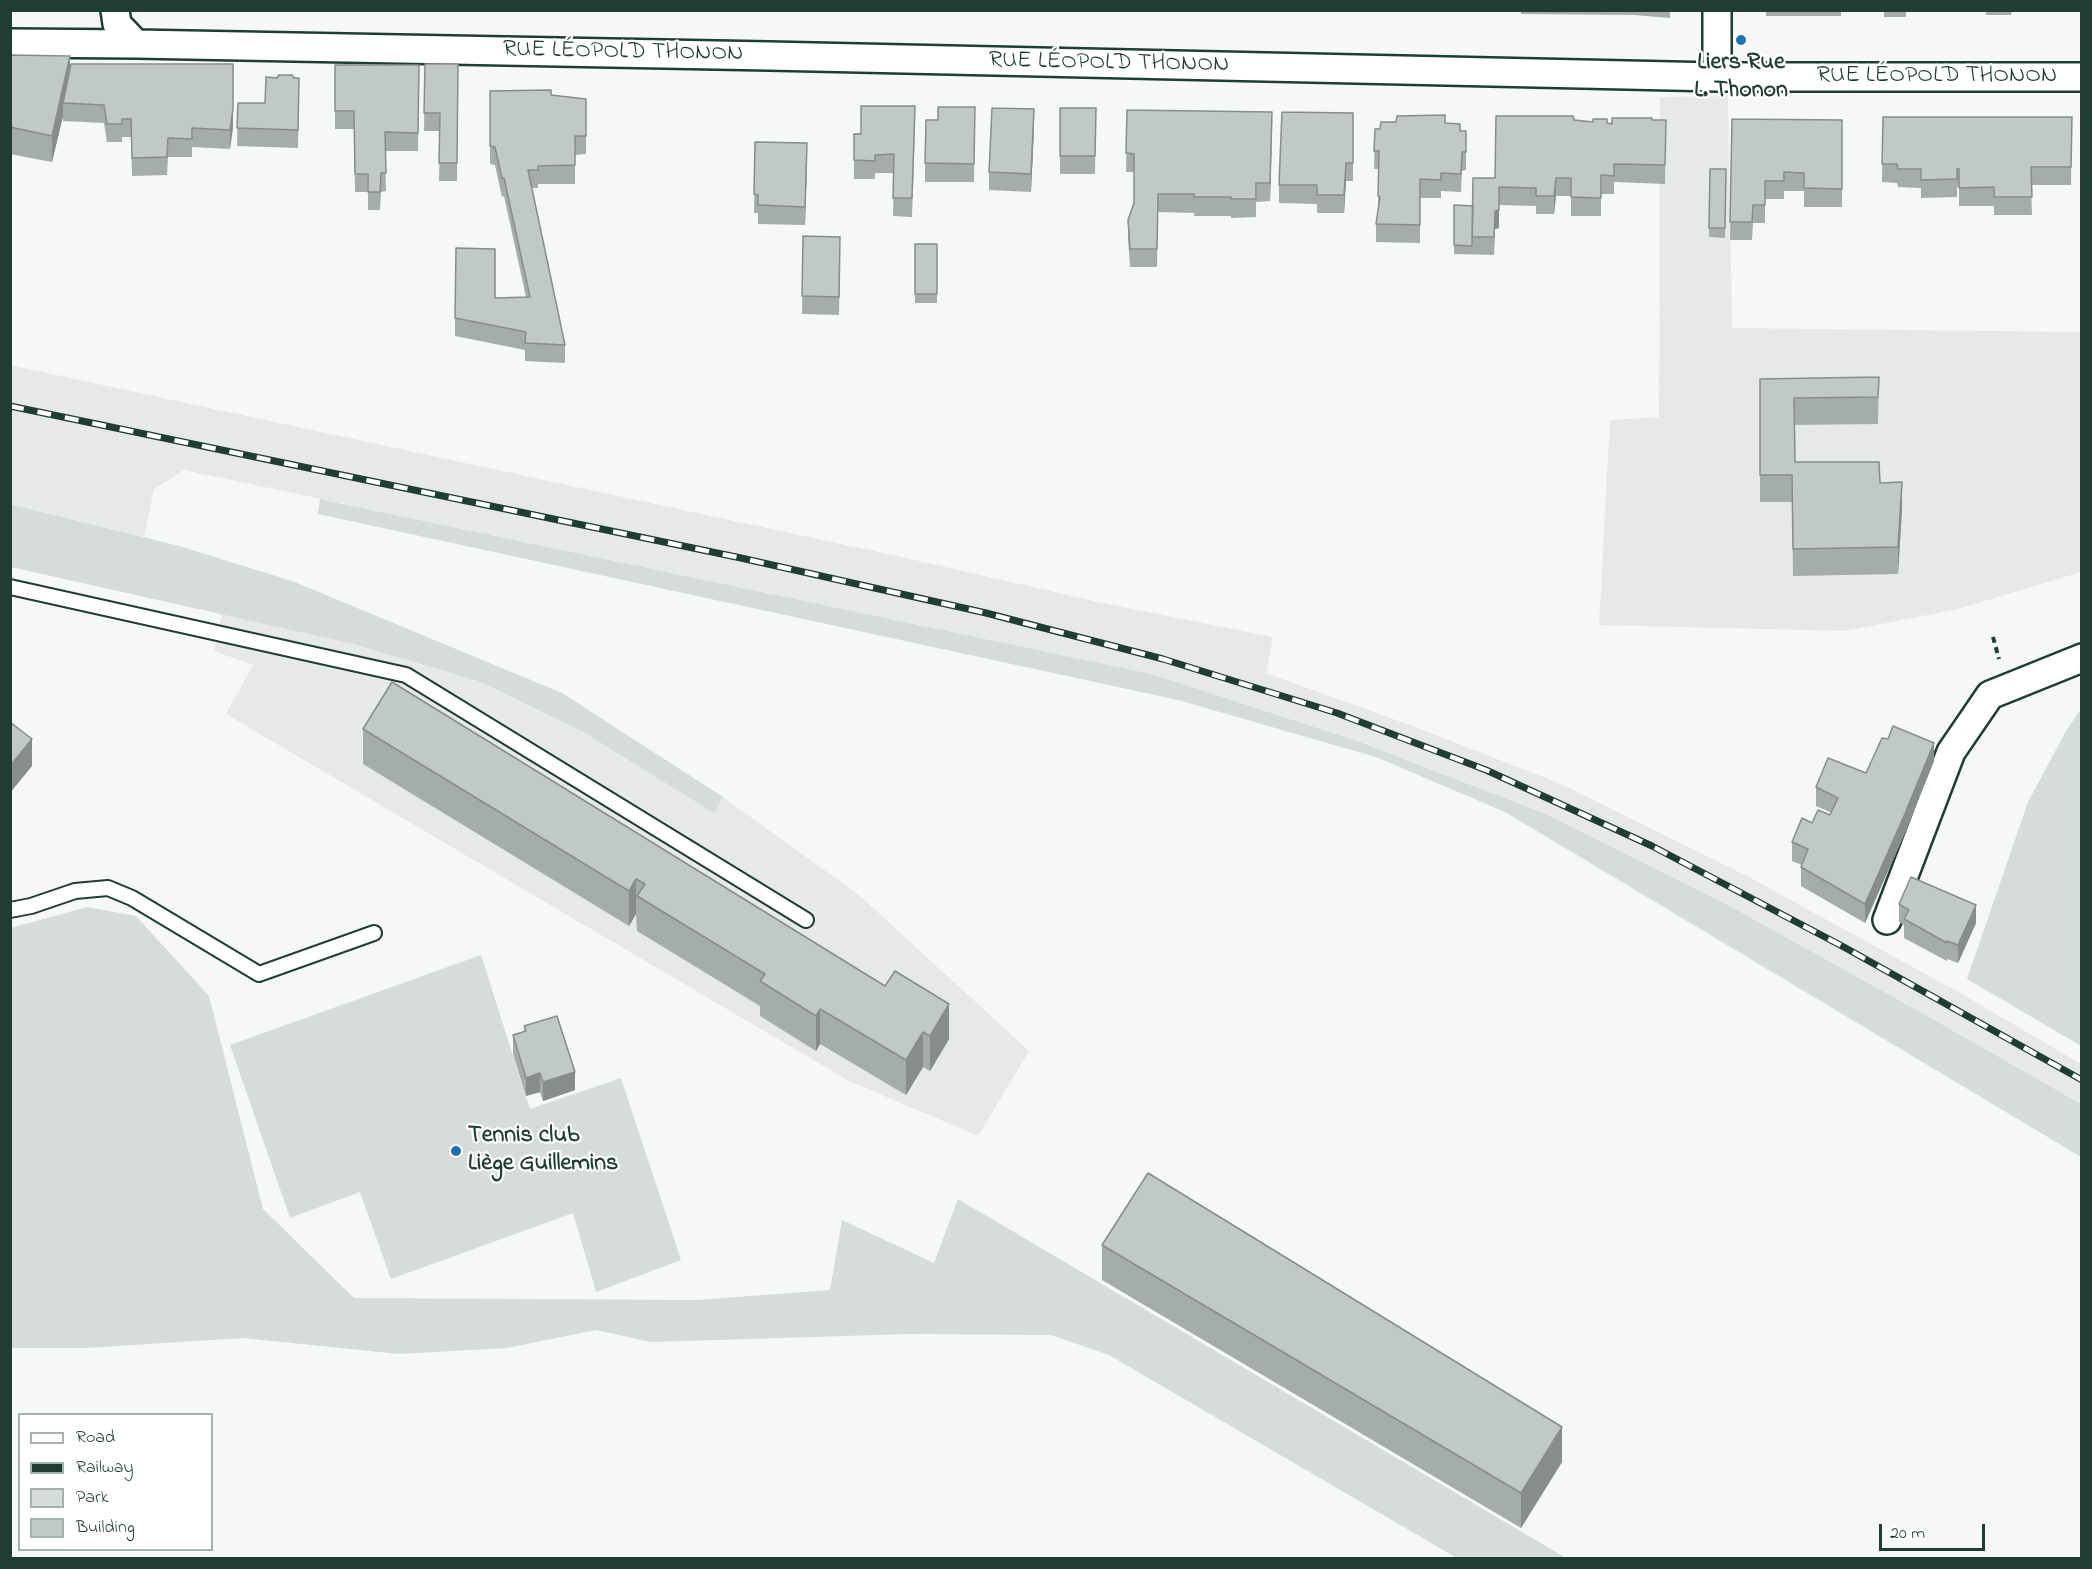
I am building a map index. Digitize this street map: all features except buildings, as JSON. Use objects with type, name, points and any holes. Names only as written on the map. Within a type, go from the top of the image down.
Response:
[{"type":"street","points":[[115,10],[117,24],[136,44]]},
{"type":"street","points":[[1717,10],[1718,77]]},
{"type":"street","name":"RUE LÉOPOLD THONON","points":[[10,43],[1718,77],[2082,77]]},
{"type":"street","points":[[1887,920],[1951,752],[1990,695],[2082,658]]},
{"type":"lane","points":[[10,587],[406,675],[806,920]]},
{"type":"lane","points":[[10,910],[31,906],[75,891],[108,888],[132,898],[259,974],[374,933]]},
{"type":"shaded area","points":[[1728,96],[1732,328],[2081,332],[2081,572],[1958,609],[1846,631],[1599,625],[1610,420],[1659,417],[1660,97]]},
{"type":"shaded area","points":[[10,365],[906,558],[1102,603],[1273,637],[1266,673],[1418,728],[1561,784],[1747,876],[1962,994],[2081,1064],[2081,1104],[1728,905],[1546,814],[1357,741],[1152,674],[184,470],[154,489],[144,537],[11,504]]},
{"type":"shaded area","points":[[222,614],[355,644],[481,682],[585,733],[714,812],[723,797],[860,896],[1029,1051],[978,1136],[849,1081],[226,714],[253,665],[214,651]]},
{"type":"green space","points":[[320,499],[1152,674],[1357,741],[1546,814],[1728,905],[2081,1104],[2081,1157],[1505,812],[1376,757],[1178,700],[318,514]]},
{"type":"green space","points":[[10,504],[179,546],[292,581],[562,693],[723,797],[714,813],[585,733],[481,682],[354,644],[11,567]]},
{"type":"green space","points":[[2081,709],[2081,1046],[1967,979],[2028,802],[2066,731]]},
{"type":"green space","points":[[87,907],[136,916],[209,996],[263,1209],[354,1298],[697,1300],[830,1290],[842,1220],[934,1263],[958,1199],[1566,1558],[1457,1558],[1109,1355],[1051,1335],[909,1334],[651,1342],[596,1330],[507,1348],[399,1354],[243,1338],[86,1348],[11,1348],[11,928]]},
{"type":"green space","name":"Tennis club Liège Guillemins","points":[[481,955],[530,1109],[621,1078],[681,1260],[596,1292],[573,1213],[391,1279],[360,1192],[290,1218],[230,1045]]},
{"type":"railway","points":[[10,406],[741,558],[986,613],[1163,659],[1337,713],[1486,770],[1652,846],[1842,946],[2082,1080]]},
{"type":"place","name":"Liers Rue L. Thonon","points":[[1741,40]]},
{"type":"place","name":"Tennis club Liège Guillemins","points":[[456,1151]]}]
